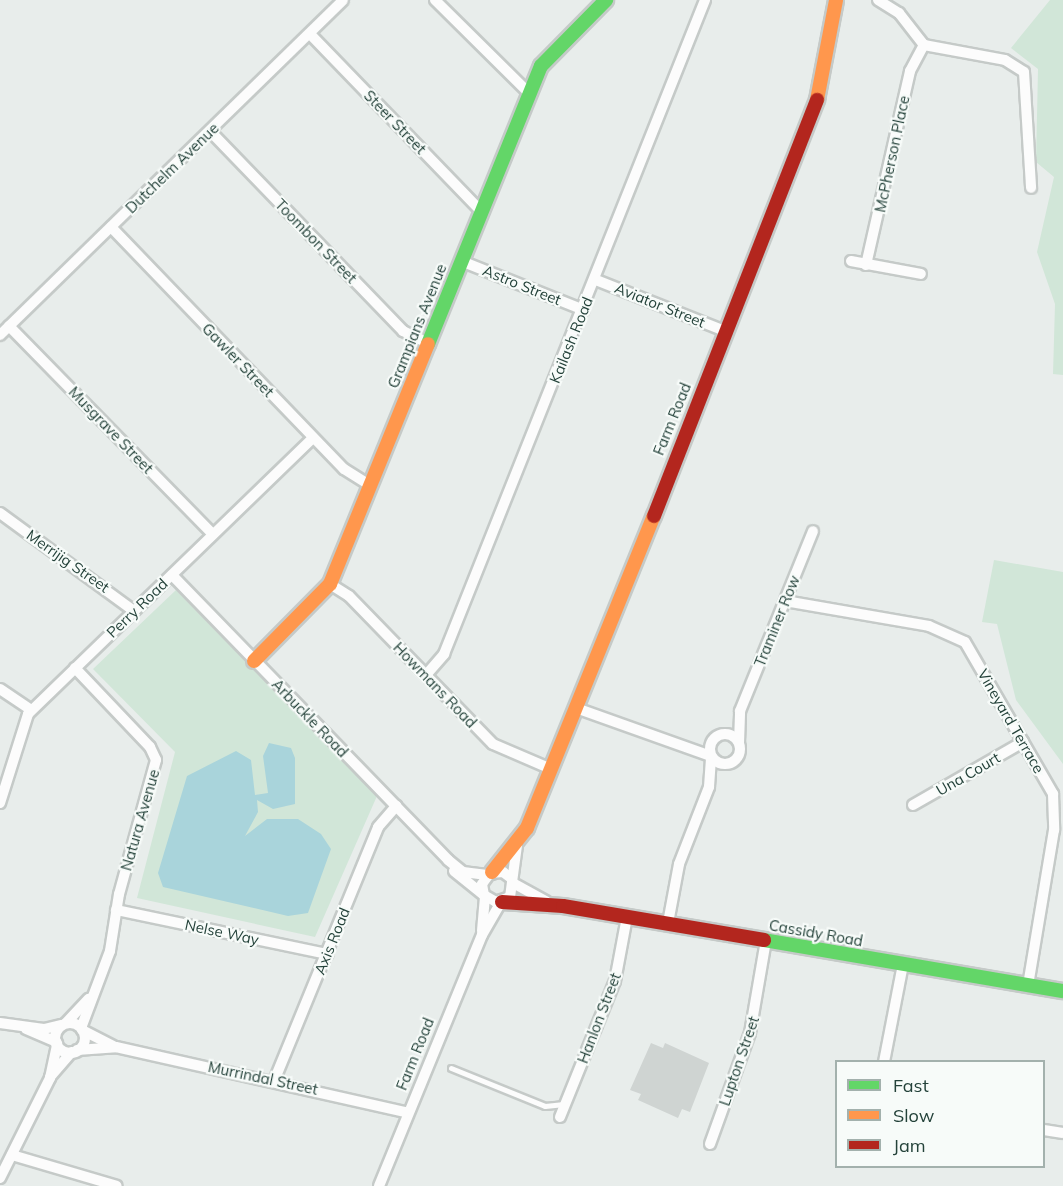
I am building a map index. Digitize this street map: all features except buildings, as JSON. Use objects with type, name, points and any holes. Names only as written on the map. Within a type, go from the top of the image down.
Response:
[{"type":"street","name":"Dutchelm Avenue","points":[[0,335],[343,0]]},
{"type":"street","points":[[435,0],[529,93]]},
{"type":"street","name":"Grampians Avenue","points":[[254,661],[330,584],[529,93],[548,57],[606,0]]},
{"type":"street","name":"Kailash Road","points":[[426,675],[444,654],[584,310],[705,0]]},
{"type":"street","name":"Farm Road","points":[[379,1186],[482,934],[501,902],[510,897],[517,845],[551,770],[815,107],[828,63],[836,0]]},
{"type":"street","points":[[878,0],[899,13],[924,45],[976,59],[1005,60],[1024,72],[1031,188]]},
{"type":"street","name":"Steer Street","points":[[310,34],[480,210]]},
{"type":"street","name":"McPherson Place","points":[[866,265],[910,70],[924,45]]},
{"type":"street","name":"Toombon Street","points":[[210,131],[403,331],[428,344]]},
{"type":"street","name":"Gawler Street","points":[[111,227],[348,473],[370,485]]},
{"type":"street","name":"Astro Street","points":[[461,261],[584,310]]},
{"type":"street","points":[[851,261],[921,274]]},
{"type":"street","name":"Aviator Street","points":[[596,279],[725,331]]},
{"type":"street","name":"Musgrave Street","points":[[9,326],[213,534]]},
{"type":"street","name":"Perry Road","points":[[0,803],[31,710],[313,438]]},
{"type":"street","name":"Merrijig Street","points":[[0,513],[134,611]]},
{"type":"street","name":"Traminer Row","points":[[717,736],[740,711],[813,531]]},
{"type":"street","name":"Arbuckle Road","points":[[172,574],[448,860],[463,872],[490,874],[512,880]]},
{"type":"street","name":"Howmans Road","points":[[330,584],[349,596],[493,744],[551,770]]},
{"type":"street","name":"Vineyard Terrace","points":[[785,601],[955,634],[1053,794],[1055,810],[1028,985]]},
{"type":"street","name":"Natura Avenue","points":[[75,668],[156,757],[116,910],[108,960],[90,998],[82,1029],[84,1041],[75,1051]]},
{"type":"street","points":[[0,689],[31,710]]},
{"type":"street","points":[[576,708],[641,734],[681,742],[731,763]]},
{"type":"street","name":"Traminer Row","points":[[739,742],[740,711]]},
{"type":"street","points":[[681,742],[730,735],[739,742],[740,754],[709,786]]},
{"type":"street","points":[[668,923],[679,864],[709,786],[711,756],[717,736]]},
{"type":"street","name":"Una Court","points":[[913,805],[1023,742]]},
{"type":"street","name":"Axis Road","points":[[274,1081],[378,827],[396,806]]},
{"type":"street","name":"Farm Road","points":[[482,934],[485,895],[490,874],[517,845]]},
{"type":"street","name":"Arbuckle Road","points":[[448,860],[455,873],[485,895],[501,902]]},
{"type":"street","name":"Cassidy Road","points":[[512,880],[525,893],[563,906]]},
{"type":"street","name":"Cassidy Road","points":[[501,902],[563,906],[1063,991]]},
{"type":"street","name":"Nelse Way","points":[[116,910],[327,954]]},
{"type":"street","name":"Hanlon Street","points":[[560,1117],[615,981],[627,917]]},
{"type":"street","name":"Lupton Street","points":[[710,1144],[750,1033],[766,940]]},
{"type":"street","points":[[884,1060],[903,964]]},
{"type":"street","name":"Natura Avenue","points":[[65,1024],[90,998]]},
{"type":"street","points":[[0,1023],[23,1028],[75,1051],[50,1078]]},
{"type":"street","points":[[0,1178],[50,1078],[57,1043],[65,1024],[23,1028]]},
{"type":"street","name":"Murrindal Street","points":[[65,1024],[82,1029],[116,1047],[408,1113]]},
{"type":"street","name":"Murrindal Street","points":[[75,1051],[116,1047]]},
{"type":"street","points":[[1045,1130],[1063,1133]]},
{"type":"street","points":[[12,1155],[117,1186]]},
{"type":"lane","points":[[451,1068],[545,1106],[566,1102]]},
{"type":"green space","points":[[1050,0],[1063,0],[1063,375],[1053,374],[1055,304],[1037,252],[1054,177],[1036,162],[1038,69],[1011,48]]},
{"type":"green space","points":[[994,560],[1063,572],[1063,764],[1016,700],[997,624],[982,622]]},
{"type":"green space","points":[[176,590],[377,796],[315,937],[137,898],[175,752],[93,669]]},
{"type":"water","points":[[269,743],[291,748],[295,758],[295,804],[273,809],[257,800],[258,812],[245,836],[267,819],[298,819],[321,834],[331,849],[308,913],[288,916],[163,887],[158,873],[187,776],[236,751],[251,760],[255,795],[268,793],[263,756]]},
{"type":"traffic: fast","points":[[428,344],[541,66],[606,0]]},
{"type":"traffic: fast","points":[[764,940],[1063,991]]},
{"type":"traffic: slow","points":[[817,100],[836,0]]},
{"type":"traffic: slow","points":[[254,661],[330,584],[428,344]]},
{"type":"traffic: slow","points":[[492,872],[527,828],[654,516]]},
{"type":"traffic: jam","points":[[654,516],[817,100]]},
{"type":"traffic: jam","points":[[502,902],[563,906],[764,940]]}]
